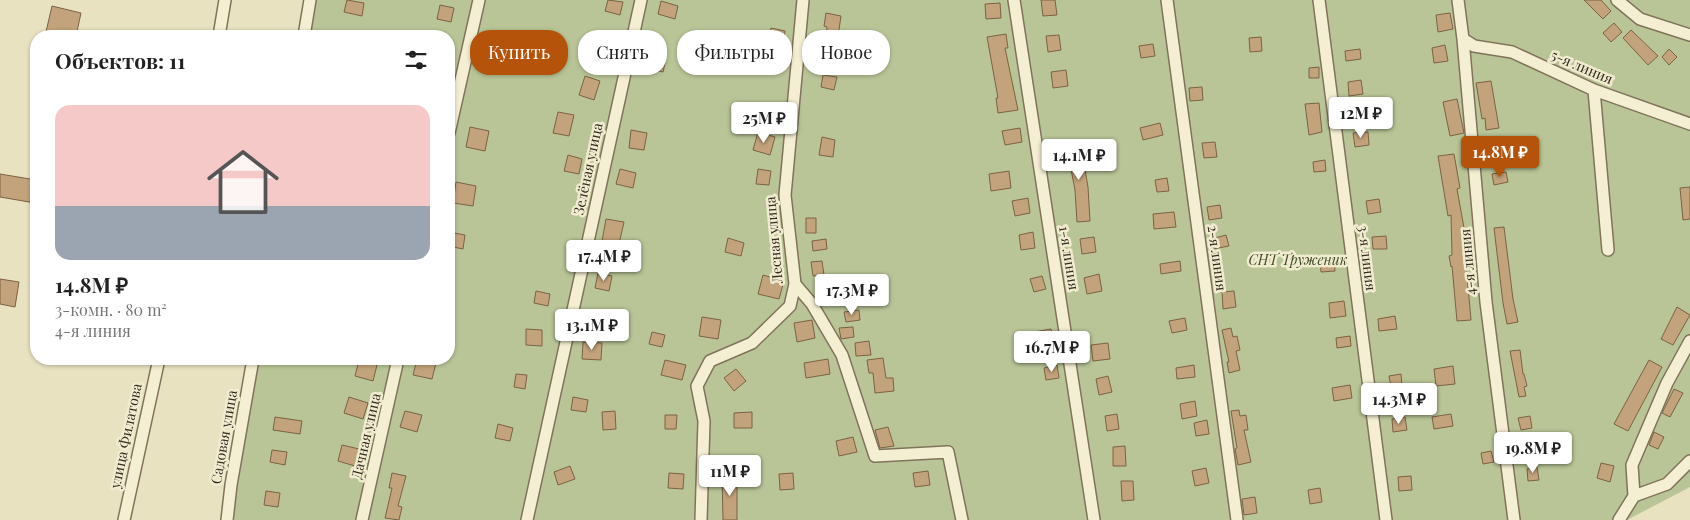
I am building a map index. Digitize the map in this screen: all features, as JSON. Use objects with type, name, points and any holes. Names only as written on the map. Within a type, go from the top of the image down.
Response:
[{"type":"street","points":[[220,30],[225,0]]},
{"type":"street","points":[[305,30],[310,0]]},
{"type":"street","points":[[455,105],[478,0]]},
{"type":"street","name":"Зелёная улица","points":[[527,520],[640,0]]},
{"type":"street","name":"Лесная улица","points":[[701,520],[704,421],[697,386],[710,361],[752,343],[790,306],[795,284],[785,195],[803,0]]},
{"type":"street","name":"1-я линия","points":[[1014,0],[1094,520]]},
{"type":"street","name":"2-я линия","points":[[1167,0],[1237,520]]},
{"type":"street","name":"3-я линия","points":[[1319,0],[1386,520]]},
{"type":"street","name":"4-я линия","points":[[1458,0],[1486,302],[1514,520]]},
{"type":"street","points":[[1617,0],[1640,19],[1690,34]]},
{"type":"street","name":"5-я линия","points":[[1463,39],[1474,46],[1512,52],[1594,90],[1690,124]]},
{"type":"street","points":[[1594,90],[1608,250]]},
{"type":"street","points":[[795,284],[812,304],[842,355],[875,456],[948,452],[962,520]]},
{"type":"street","points":[[1619,520],[1634,496],[1632,465],[1667,383],[1690,340]]},
{"type":"street","name":"улица Филатова","points":[[124,520],[158,365]]},
{"type":"street","name":"Садовая улица","points":[[227,520],[231,485],[252,365]]},
{"type":"street","name":"Дачная улица","points":[[362,520],[397,365]]},
{"type":"street","points":[[1634,496],[1667,484],[1690,461]]},
{"type":"green space","name":"СНТ Труженик","points":[[304,0],[1690,0],[1690,487],[1627,520],[228,520],[250,365],[455,365],[455,30],[299,30]]},
{"type":"building","points":[[347,0],[364,3],[362,16],[344,12]]},
{"type":"building","points":[[608,0],[623,2],[620,15],[605,11]]},
{"type":"building","points":[[1041,0],[1055,0],[1057,15],[1043,16]]},
{"type":"building","points":[[1584,0],[1601,0],[1611,11],[1603,19]]},
{"type":"building","points":[[661,1],[678,6],[675,19],[658,14]]},
{"type":"building","points":[[1000,3],[1001,18],[986,19],[985,4]]},
{"type":"building","points":[[440,5],[454,8],[451,22],[437,19]]},
{"type":"building","points":[[52,6],[81,13],[77,30],[46,30]]},
{"type":"building","points":[[826,13],[841,16],[839,30],[827,30],[827,27],[824,26]]},
{"type":"building","points":[[1450,13],[1453,29],[1438,32],[1436,15]]},
{"type":"building","points":[[1614,23],[1622,32],[1611,42],[1603,33]]},
{"type":"building","points":[[1631,30],[1658,56],[1648,65],[1623,38]]},
{"type":"building","points":[[1006,34],[1008,48],[1005,48],[1018,110],[998,113],[996,98],[998,98],[987,37]]},
{"type":"building","points":[[1059,35],[1061,50],[1048,52],[1046,36]]},
{"type":"building","points":[[1261,37],[1262,51],[1250,52],[1249,38]]},
{"type":"building","points":[[1153,44],[1155,56],[1141,58],[1139,46]]},
{"type":"building","points":[[1445,45],[1448,61],[1434,63],[1432,48]]},
{"type":"building","points":[[1360,49],[1361,59],[1346,61],[1345,51]]},
{"type":"building","points":[[1669,49],[1677,57],[1669,65],[1662,57]]},
{"type":"building","points":[[1319,67],[1319,78],[1309,78],[1309,68]]},
{"type":"building","points":[[1066,70],[1068,86],[1053,88],[1051,72]]},
{"type":"building","points":[[823,75],[837,77],[834,90],[821,87]]},
{"type":"building","points":[[585,76],[600,81],[594,100],[579,95]]},
{"type":"building","points":[[1361,80],[1363,94],[1349,96],[1348,82]]},
{"type":"building","points":[[1491,81],[1499,128],[1486,130],[1485,118],[1482,119],[1476,83]]},
{"type":"building","points":[[1202,87],[1203,100],[1190,101],[1189,88]]},
{"type":"building","points":[[1457,99],[1464,133],[1450,136],[1443,102]]},
{"type":"building","points":[[1319,103],[1322,132],[1309,135],[1305,104]]},
{"type":"building","points":[[558,112],[574,115],[569,136],[553,133]]},
{"type":"building","points":[[1160,123],[1163,135],[1143,140],[1140,128]]},
{"type":"building","points":[[470,127],[489,131],[485,151],[466,147]]},
{"type":"building","points":[[1020,128],[1022,142],[1005,145],[1002,131]]},
{"type":"building","points":[[631,130],[647,133],[644,150],[629,148]]},
{"type":"building","points":[[758,132],[775,137],[770,155],[753,150]]},
{"type":"building","points":[[1368,132],[1369,145],[1355,147],[1353,133]]},
{"type":"building","points":[[822,137],[835,140],[833,157],[819,155]]},
{"type":"building","points":[[1080,141],[1088,187],[1090,221],[1077,222],[1075,190],[1065,145]]},
{"type":"building","points":[[1215,142],[1217,157],[1204,158],[1202,143]]},
{"type":"building","points":[[1454,154],[1460,188],[1457,189],[1464,228],[1464,241],[1462,241],[1471,320],[1457,321],[1452,266],[1449,256],[1452,255],[1451,215],[1448,216],[1438,156]]},
{"type":"building","points":[[568,155],[582,159],[579,174],[564,171]]},
{"type":"building","points":[[1493,155],[1495,166],[1484,167],[1482,157]]},
{"type":"building","points":[[1325,160],[1326,171],[1314,172],[1313,162]]},
{"type":"building","points":[[620,169],[636,173],[633,188],[616,184]]},
{"type":"building","points":[[758,169],[771,171],[769,185],[756,184]]},
{"type":"building","points":[[1009,171],[1011,188],[991,191],[989,174]]},
{"type":"building","points":[[1506,172],[1508,182],[1494,185],[1492,174]]},
{"type":"building","points":[[0,174],[30,179],[30,202],[0,197]]},
{"type":"building","points":[[1167,178],[1169,191],[1157,192],[1155,180]]},
{"type":"building","points":[[456,182],[476,186],[473,206],[455,203]]},
{"type":"building","points":[[1690,187],[1690,219],[1683,220],[1680,188]]},
{"type":"building","points":[[1028,198],[1030,213],[1015,216],[1012,201]]},
{"type":"building","points":[[1379,199],[1381,212],[1368,214],[1366,201]]},
{"type":"building","points":[[1220,205],[1222,218],[1209,220],[1207,207]]},
{"type":"building","points":[[1174,212],[1176,227],[1154,229],[1153,214]]},
{"type":"building","points":[[806,218],[816,218],[816,233],[806,233]]},
{"type":"building","points":[[606,219],[624,222],[619,244],[602,241]]},
{"type":"building","points":[[1504,227],[1513,299],[1518,322],[1507,324],[1494,228]]},
{"type":"building","points":[[1033,232],[1035,248],[1021,250],[1019,235]]},
{"type":"building","points":[[455,233],[465,235],[463,249],[455,247]]},
{"type":"building","points":[[1226,235],[1229,246],[1213,249],[1211,239]]},
{"type":"building","points":[[1386,236],[1387,249],[1373,249],[1372,237]]},
{"type":"building","points":[[1094,237],[1096,252],[1082,254],[1080,239]]},
{"type":"building","points":[[728,238],[744,243],[741,256],[725,252]]},
{"type":"building","points":[[826,239],[827,249],[813,251],[812,241]]},
{"type":"building","points":[[1334,259],[1335,271],[1321,272],[1320,260]]},
{"type":"building","points":[[822,261],[824,275],[813,276],[811,262]]},
{"type":"building","points":[[1180,261],[1181,271],[1161,274],[1160,264]]},
{"type":"building","points":[[598,273],[612,276],[609,291],[595,288]]},
{"type":"building","points":[[1099,274],[1102,291],[1087,294],[1084,278]]},
{"type":"building","points":[[763,275],[784,281],[779,299],[758,294]]},
{"type":"building","points":[[1042,276],[1046,289],[1034,292],[1030,279]]},
{"type":"building","points":[[832,278],[834,290],[821,293],[818,280]]},
{"type":"building","points":[[0,279],[19,282],[15,307],[0,304]]},
{"type":"building","points":[[536,291],[550,294],[548,306],[534,303]]},
{"type":"building","points":[[1234,291],[1236,307],[1223,309],[1222,292]]},
{"type":"building","points":[[1344,301],[1346,316],[1330,318],[1329,303]]},
{"type":"building","points":[[1677,307],[1690,315],[1673,345],[1661,339]]},
{"type":"building","points":[[859,310],[860,320],[846,322],[844,312]]},
{"type":"building","points":[[1395,316],[1397,329],[1379,331],[1378,319]]},
{"type":"building","points":[[702,317],[721,320],[718,339],[699,336]]},
{"type":"building","points":[[1185,318],[1187,330],[1172,333],[1169,321]]},
{"type":"building","points":[[812,320],[815,338],[797,342],[794,323]]},
{"type":"building","points":[[853,327],[854,337],[841,339],[839,328]]},
{"type":"building","points":[[1231,328],[1233,337],[1237,336],[1240,350],[1236,351],[1240,370],[1229,373],[1227,362],[1229,362],[1222,330]]},
{"type":"building","points":[[526,329],[542,330],[542,346],[526,345]]},
{"type":"building","points":[[1051,329],[1054,344],[1036,347],[1034,332]]},
{"type":"building","points":[[652,332],[665,335],[662,347],[649,344]]},
{"type":"building","points":[[1350,336],[1351,346],[1337,348],[1336,338]]},
{"type":"building","points":[[869,341],[871,355],[856,356],[855,343]]},
{"type":"building","points":[[583,342],[602,343],[601,360],[582,359]]},
{"type":"building","points":[[1108,343],[1110,359],[1093,361],[1091,345]]},
{"type":"building","points":[[1520,350],[1523,374],[1527,386],[1524,387],[1526,396],[1519,397],[1510,351]]},
{"type":"building","points":[[883,358],[886,378],[893,378],[894,391],[875,393],[873,373],[869,373],[867,360]]},
{"type":"building","points":[[828,359],[830,374],[806,378],[804,363]]},
{"type":"building","points":[[665,360],[686,365],[682,380],[661,375]]},
{"type":"building","points":[[1649,360],[1662,367],[1628,431],[1614,424]]},
{"type":"building","points":[[358,365],[377,365],[373,381],[355,376]]},
{"type":"building","points":[[416,365],[436,365],[432,379],[413,375]]},
{"type":"building","points":[[1057,365],[1059,378],[1046,380],[1044,368]]},
{"type":"building","points":[[1194,365],[1195,377],[1177,379],[1176,368]]},
{"type":"building","points":[[1453,366],[1455,384],[1436,386],[1434,369]]},
{"type":"building","points":[[736,369],[746,381],[734,391],[724,378]]},
{"type":"building","points":[[516,374],[527,375],[525,389],[514,387]]},
{"type":"building","points":[[1401,374],[1402,386],[1391,387],[1389,376]]},
{"type":"building","points":[[1108,376],[1112,392],[1099,395],[1096,379]]},
{"type":"building","points":[[1350,385],[1352,398],[1334,401],[1332,388]]},
{"type":"building","points":[[1674,389],[1683,393],[1670,417],[1662,413]]},
{"type":"building","points":[[349,397],[368,403],[363,419],[344,413]]},
{"type":"building","points":[[573,397],[588,400],[586,412],[571,410]]},
{"type":"building","points":[[1195,401],[1197,416],[1182,419],[1180,404]]},
{"type":"building","points":[[1239,410],[1240,416],[1246,415],[1248,430],[1244,430],[1251,462],[1238,465],[1231,411]]},
{"type":"building","points":[[405,411],[422,415],[417,432],[400,427]]},
{"type":"building","points":[[615,411],[616,429],[603,430],[602,412]]},
{"type":"building","points":[[752,412],[752,428],[734,428],[734,413]]},
{"type":"building","points":[[1117,414],[1119,429],[1107,431],[1105,416]]},
{"type":"building","points":[[1451,414],[1453,426],[1434,429],[1432,417]]},
{"type":"building","points":[[665,415],[677,415],[676,429],[665,429]]},
{"type":"building","points":[[1530,416],[1532,428],[1521,430],[1518,418]]},
{"type":"building","points":[[275,417],[302,421],[300,434],[273,430]]},
{"type":"building","points":[[1405,417],[1407,430],[1393,432],[1392,419]]},
{"type":"building","points":[[1207,420],[1209,434],[1196,436],[1194,423]]},
{"type":"building","points":[[498,424],[513,428],[510,441],[495,438]]},
{"type":"building","points":[[888,427],[894,446],[880,448],[875,430]]},
{"type":"building","points":[[1654,432],[1664,437],[1658,449],[1649,445]]},
{"type":"building","points":[[853,437],[857,452],[839,456],[836,441]]},
{"type":"building","points":[[342,445],[359,449],[355,466],[338,461]]},
{"type":"building","points":[[1125,446],[1126,466],[1113,466],[1113,447]]},
{"type":"building","points":[[272,450],[287,452],[285,465],[270,462]]},
{"type":"building","points":[[1491,451],[1494,462],[1483,464],[1481,453]]},
{"type":"building","points":[[1601,463],[1614,466],[1610,482],[1597,478]]},
{"type":"building","points":[[570,466],[575,479],[558,485],[554,472]]},
{"type":"building","points":[[1537,467],[1539,480],[1528,481],[1527,469]]},
{"type":"building","points":[[1206,468],[1209,483],[1195,486],[1192,471]]},
{"type":"building","points":[[928,471],[930,485],[915,487],[913,473]]},
{"type":"building","points":[[392,473],[406,476],[398,506],[402,507],[399,520],[385,518],[392,488],[389,488]]},
{"type":"building","points":[[669,473],[684,474],[683,489],[668,488]]},
{"type":"building","points":[[793,473],[794,489],[780,490],[779,474]]},
{"type":"building","points":[[722,474],[737,474],[737,520],[723,520]]},
{"type":"building","points":[[1411,476],[1412,490],[1399,491],[1398,477]]},
{"type":"building","points":[[1121,481],[1133,481],[1134,500],[1122,501]]},
{"type":"building","points":[[1320,488],[1322,502],[1310,504],[1308,490]]},
{"type":"building","points":[[266,491],[280,493],[278,507],[264,505]]},
{"type":"building","points":[[1255,497],[1257,513],[1244,515],[1242,499]]}]
